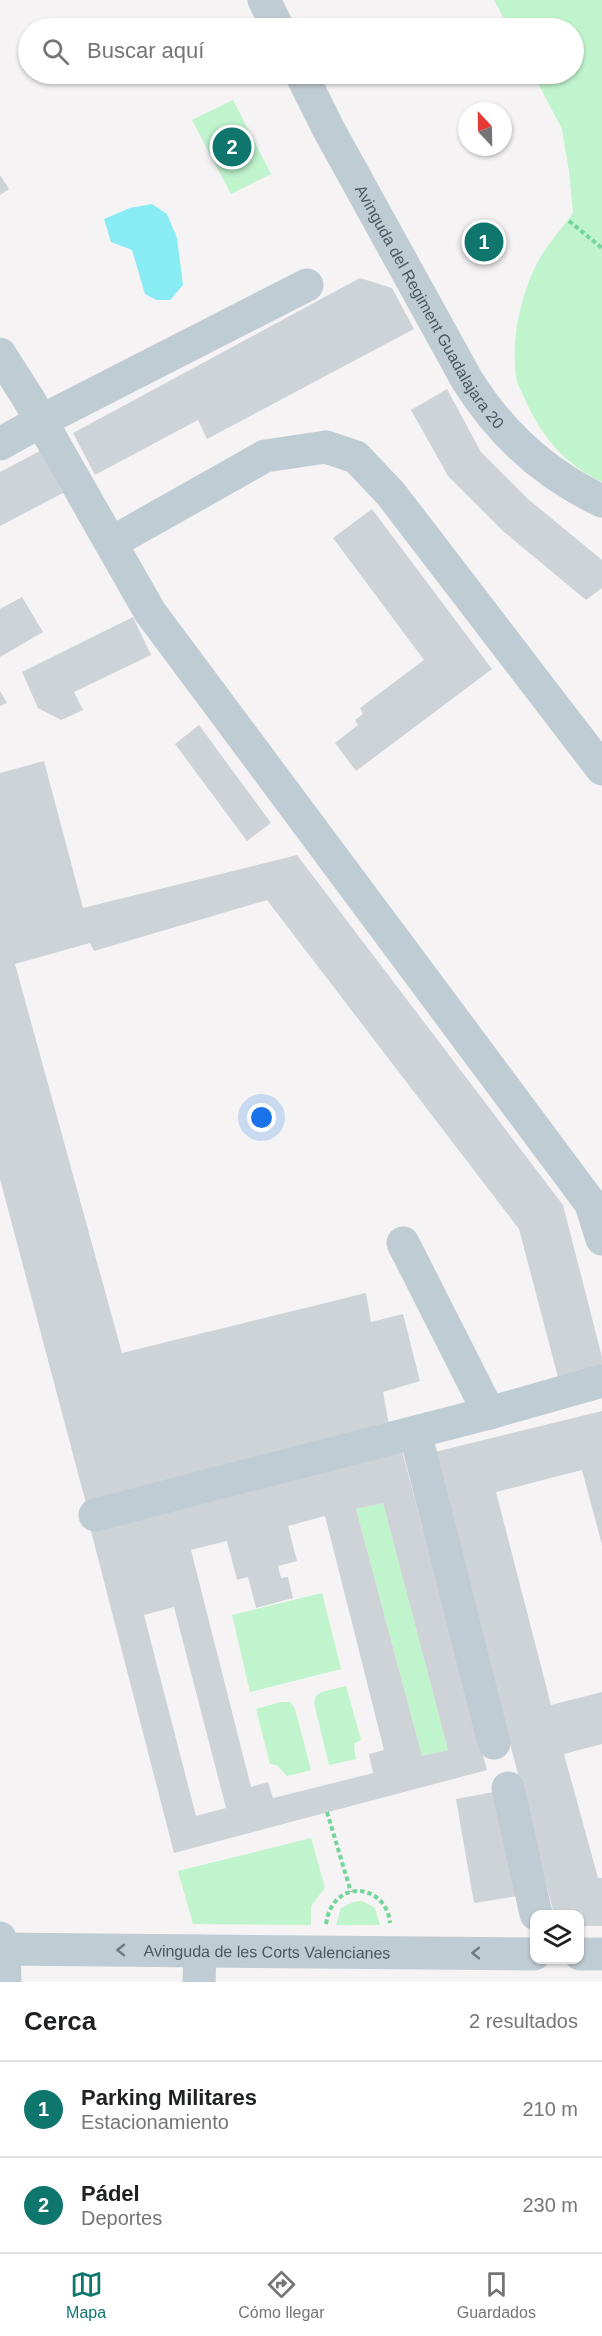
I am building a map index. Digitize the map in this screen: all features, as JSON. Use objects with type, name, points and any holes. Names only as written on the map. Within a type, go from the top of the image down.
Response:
[{"type":"street","points":[[264,0],[274,18]]},
{"type":"street","name":"Avinguda del Regiment Guadalajara 20","points":[[306,84],[461,370],[486,411],[509,436],[552,472],[602,501]]},
{"type":"street","points":[[0,444],[307,285]]},
{"type":"street","points":[[0,354],[150,612],[591,1204],[602,1239]]},
{"type":"street","points":[[111,543],[265,456],[326,447],[356,458],[391,494],[602,769]]},
{"type":"street","points":[[404,1243],[489,1413]]},
{"type":"street","points":[[94,1515],[489,1413],[602,1381]]},
{"type":"street","points":[[415,1432],[494,1743]]},
{"type":"street","points":[[508,1788],[535,1910]]},
{"type":"street","points":[[1,1945],[5,1982]]},
{"type":"street","name":"Avinguda de les Corts Valencianes","points":[[1,1945],[200,1966],[381,1955],[530,1954]]},
{"type":"street","points":[[584,1954],[602,1954]]},
{"type":"path","points":[[569,221],[602,248]]},
{"type":"path","points":[[327,1812],[351,1892]]},
{"type":"path","points":[[326,1930],[329,1910],[339,1898],[351,1892],[364,1892],[376,1896],[385,1905],[390,1915],[381,1955]]},
{"type":"green space","points":[[494,0],[602,0],[602,482],[588,475],[565,457],[546,436],[530,411],[519,387],[515,362],[518,319],[530,278],[544,252],[573,213],[562,129],[538,84],[584,84],[584,18],[504,18]]},
{"type":"green space","points":[[233,100],[271,174],[231,194],[192,120]]},
{"type":"green space","points":[[383,1503],[448,1750],[422,1756],[356,1509]]},
{"type":"green space","points":[[322,1593],[341,1669],[250,1692],[232,1615]]},
{"type":"green space","points":[[346,1686],[361,1740],[355,1743],[356,1759],[329,1765],[314,1703],[316,1696],[322,1692]]},
{"type":"green space","points":[[281,1702],[290,1702],[295,1709],[311,1770],[287,1776],[277,1765],[270,1764],[256,1709]]},
{"type":"green space","points":[[311,1838],[325,1888],[311,1906],[311,1925],[193,1924],[178,1871]]},
{"type":"green space","points":[[362,1901],[375,1908],[380,1925],[336,1925],[341,1908],[353,1902]]},
{"type":"water","points":[[152,204],[167,214],[177,238],[183,285],[170,300],[156,300],[145,294],[132,250],[111,242],[104,219],[130,208]]},
{"type":"building","points":[[0,175],[9,189],[0,195]]},
{"type":"building","points":[[360,278],[392,288],[414,329],[207,439],[198,420],[95,475],[73,433]]},
{"type":"building","points":[[447,389],[481,452],[528,499],[602,560],[602,588],[586,600],[503,531],[448,476],[411,410]]},
{"type":"building","points":[[40,451],[63,493],[0,526],[0,472]]},
{"type":"building","points":[[372,509],[492,669],[356,771],[335,743],[358,725],[355,720],[363,714],[360,708],[424,660],[333,538]]},
{"type":"building","points":[[22,597],[43,632],[0,657],[0,609]]},
{"type":"building","points":[[133,617],[151,655],[74,692],[83,710],[61,720],[38,708],[22,672]]},
{"type":"building","points":[[0,691],[7,703],[0,706]]},
{"type":"building","points":[[199,725],[271,823],[247,841],[175,744]]},
{"type":"building","points":[[44,761],[83,908],[297,855],[563,1205],[602,1357],[602,1369],[559,1381],[519,1229],[267,900],[94,951],[90,943],[15,964],[122,1353],[366,1293],[371,1322],[403,1314],[420,1381],[383,1392],[391,1435],[88,1511],[0,1179],[0,773]]},
{"type":"building","points":[[602,1411],[602,1545],[582,1470],[496,1492],[551,1705],[602,1692],[602,1744],[564,1754],[598,1878],[602,1878],[602,1926],[584,1926],[584,1910],[553,1910],[435,1452]]},
{"type":"building","points":[[402,1451],[487,1770],[174,1853],[91,1531]],"holes":[[[383,1503],[448,1750],[422,1756],[356,1509]],[[325,1516],[384,1750],[369,1754],[373,1773],[273,1798],[268,1782],[251,1787],[191,1550],[227,1541],[237,1580],[248,1577],[256,1608],[293,1598],[288,1577],[281,1578],[278,1566],[297,1561],[288,1526]],[[174,1607],[226,1808],[196,1816],[144,1615]]]},
{"type":"building","points":[[499,1791],[517,1896],[474,1903],[456,1799]]},
{"type":"place","name":"Pádel","points":[[232,147]]},
{"type":"place","name":"Parking Militares","points":[[484,242]]}]
